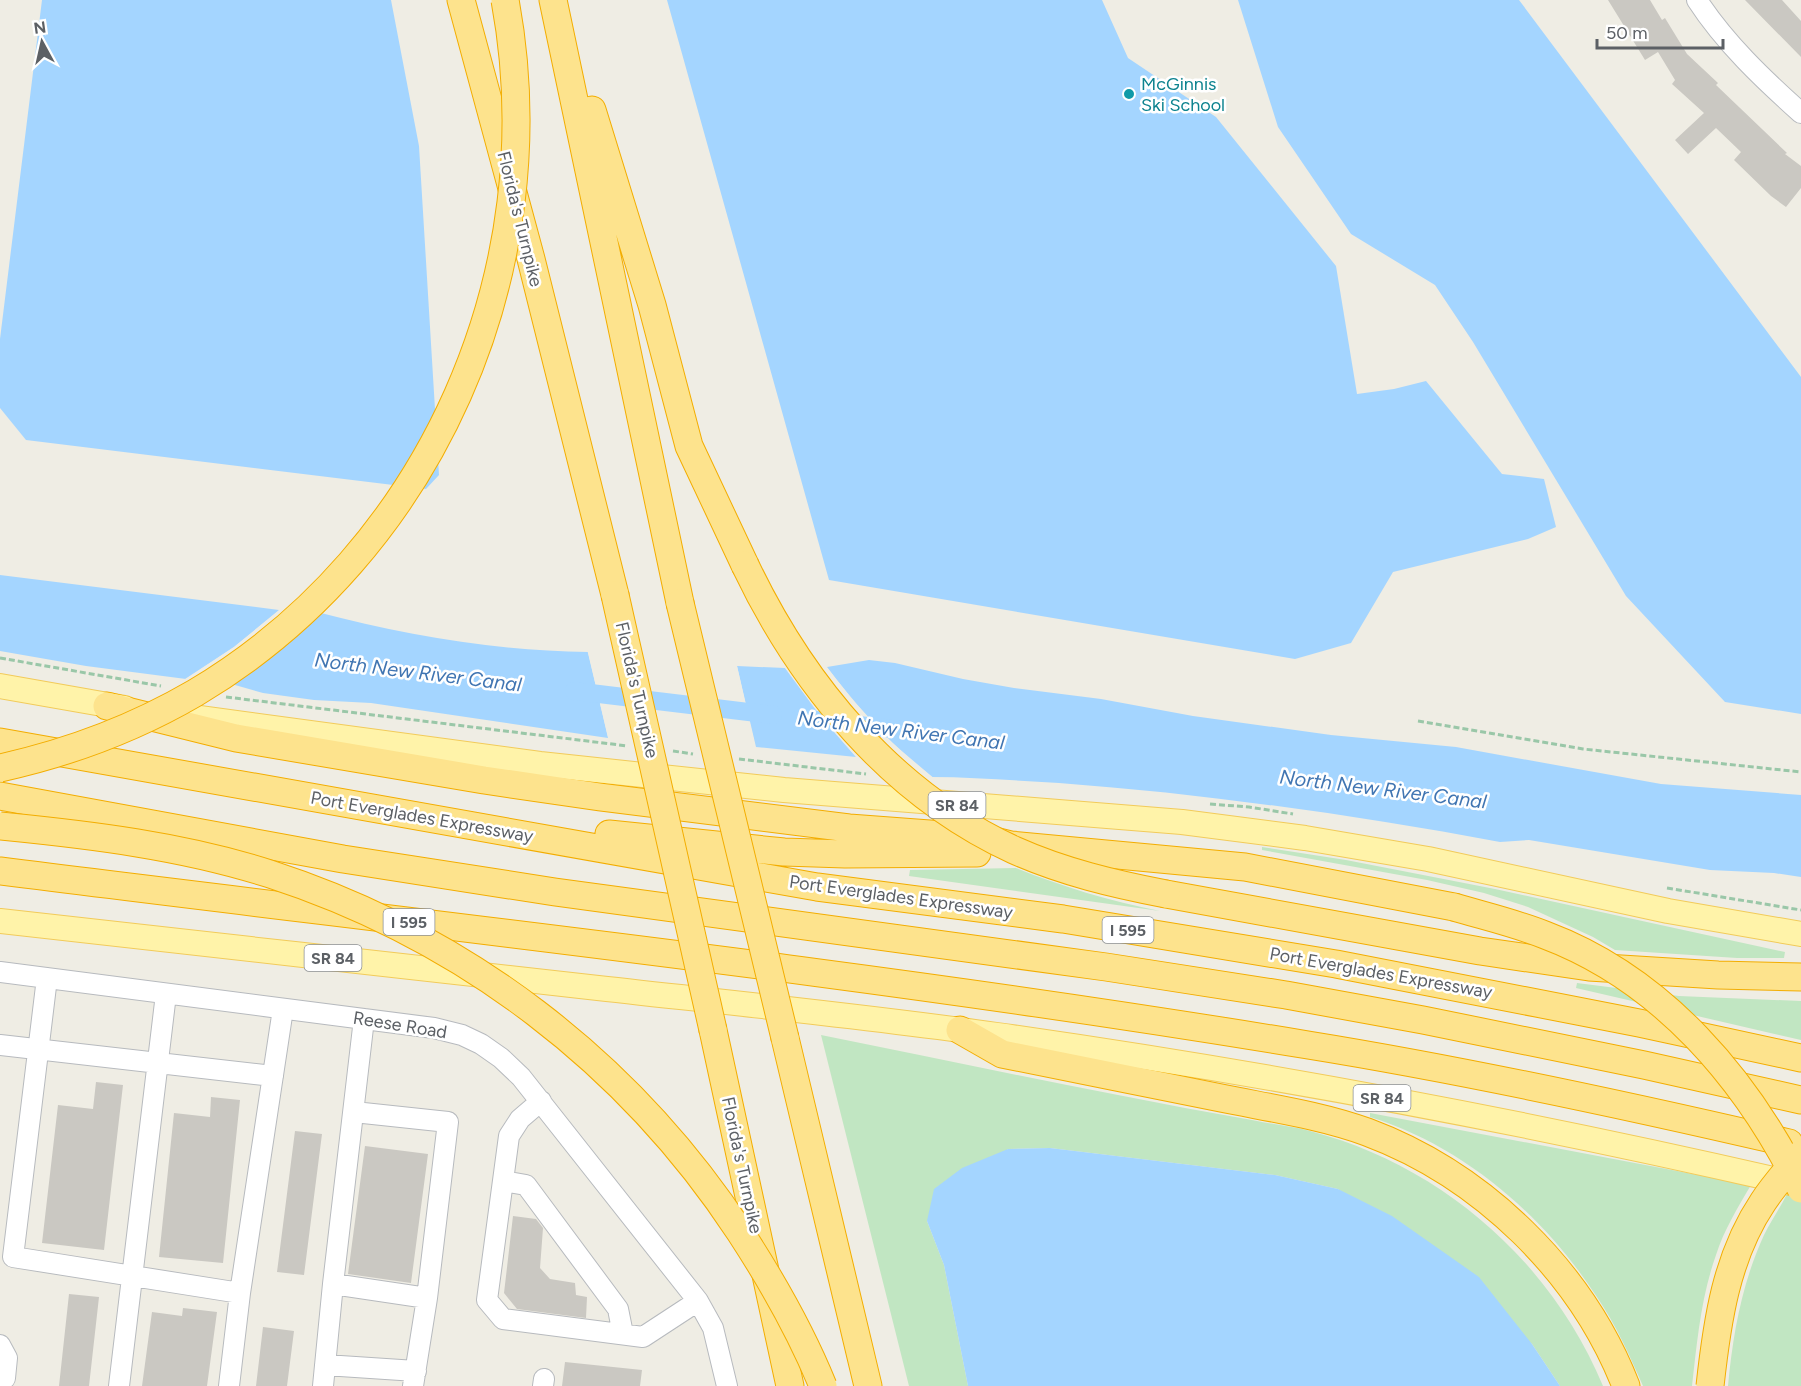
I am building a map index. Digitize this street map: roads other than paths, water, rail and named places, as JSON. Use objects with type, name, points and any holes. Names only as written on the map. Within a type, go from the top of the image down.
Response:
[{"type":"highway","name":"Florida's Turnpike","points":[[461,0],[525,237],[615,595],[790,1386]]},
{"type":"highway","points":[[0,768],[114,733],[195,692],[264,645],[330,585],[352,561],[416,476],[454,406],[472,365],[499,272],[509,220],[516,129],[511,32],[505,0]]},
{"type":"highway","points":[[553,0],[680,603],[868,1386]]},
{"type":"highway","points":[[558,0],[652,305],[689,446],[745,566],[786,640],[823,694],[861,738],[908,783],[958,820],[1015,850],[1110,883],[1480,951],[1589,967],[1718,975],[1801,976]]},
{"type":"highway","points":[[107,706],[236,738],[484,780],[849,828],[983,838],[1011,845],[1245,867],[1454,907],[1546,935],[1623,975],[1648,994],[1704,1044],[1727,1070],[1764,1120],[1801,1187]]},
{"type":"highway","name":"Port Everglades Expressway","points":[[0,742],[817,887],[1063,919],[1336,964],[1605,1016],[1801,1058]]},
{"type":"highway","points":[[0,796],[390,866],[555,892],[1106,967],[1286,995],[1633,1063],[1801,1100]]},
{"type":"highway","points":[[451,822],[606,833],[794,852],[963,853],[983,852],[1011,845]]},
{"type":"highway","points":[[0,826],[146,844],[205,856],[269,873],[332,896],[414,933],[479,971],[584,1051],[627,1091],[674,1143],[717,1197],[756,1256],[786,1307],[823,1386]]},
{"type":"highway","name":"I 595","points":[[0,871],[977,993],[1310,1045],[1432,1067],[1801,1146]]},
{"type":"highway","points":[[960,1030],[1002,1054],[1338,1123],[1395,1144],[1423,1158],[1475,1191],[1543,1252],[1569,1285],[1597,1327],[1626,1386]]},
{"type":"highway","points":[[1710,1386],[1719,1317],[1736,1257],[1763,1202],[1801,1154]]},
{"type":"main road","name":"SR 84","points":[[0,686],[107,706],[540,764],[784,790],[1171,821],[1254,831],[1367,847],[1668,911],[1801,934]]},
{"type":"main road","name":"SR 84","points":[[0,921],[960,1030],[1312,1084],[1586,1138],[1801,1187]]},
{"type":"street","points":[[1697,0],[1710,19],[1766,82],[1801,113]]},
{"type":"street","name":"Reese Road","points":[[0,972],[434,1028],[462,1035],[481,1044],[501,1058],[542,1101],[698,1301],[713,1328],[727,1386]]},
{"type":"street","points":[[47,978],[13,1257],[240,1293]]},
{"type":"street","points":[[119,1386],[166,994]]},
{"type":"street","points":[[230,1386],[240,1293],[283,1009]]},
{"type":"street","points":[[323,1386],[364,1019]]},
{"type":"street","points":[[0,1045],[273,1076]]},
{"type":"street","points":[[542,1101],[520,1119],[508,1136],[487,1300],[503,1319],[643,1337],[698,1301]]},
{"type":"street","points":[[325,1365],[415,1379],[448,1122],[354,1112]]},
{"type":"street","points":[[503,1181],[526,1185],[618,1309],[623,1334]]},
{"type":"street","points":[[333,1284],[427,1298]]},
{"type":"street","points":[[0,1345],[7,1358],[5,1378],[0,1379]]},
{"type":"water","points":[[42,0],[391,0],[419,146],[439,475],[426,489],[26,440],[0,408],[0,339]]},
{"type":"water","points":[[667,0],[1102,0],[1128,58],[1216,117],[1336,266],[1357,394],[1394,389],[1426,381],[1502,474],[1544,479],[1556,527],[1528,539],[1393,572],[1351,643],[1295,659],[829,580]]},
{"type":"water","name":"McGinnis Ski School","points":[[1238,0],[1519,0],[1801,377],[1801,714],[1725,702],[1626,596],[1473,342],[1435,285],[1351,234],[1278,127]]},
{"type":"water","points":[[0,575],[279,610],[234,647],[186,679],[86,666],[0,651]]},
{"type":"water","points":[[317,612],[384,628],[451,640],[519,649],[588,652],[608,738],[371,703],[314,700],[263,693],[228,683]]},
{"type":"water","points":[[869,660],[895,663],[1014,688],[1101,699],[1193,716],[1331,735],[1456,747],[1661,784],[1801,795],[1801,877],[1774,873],[1710,870],[1529,840],[1500,842],[1335,814],[1225,799],[1059,783],[932,777],[876,725],[827,667]]},
{"type":"water","points":[[737,666],[785,668],[822,718],[856,757],[756,747]]},
{"type":"water","points":[[1050,1148],[1275,1175],[1338,1189],[1392,1216],[1479,1277],[1532,1344],[1560,1386],[968,1386],[944,1265],[927,1221],[934,1189],[962,1168],[1008,1149]]},
{"type":"waterway","name":"North New River Canal","points":[[574,691],[773,715]]},
{"type":"waterway","name":"North New River Canal","points":[[800,718],[901,730]]},
{"type":"place","name":"McGinnis Ski School","points":[[1129,94]]}]
